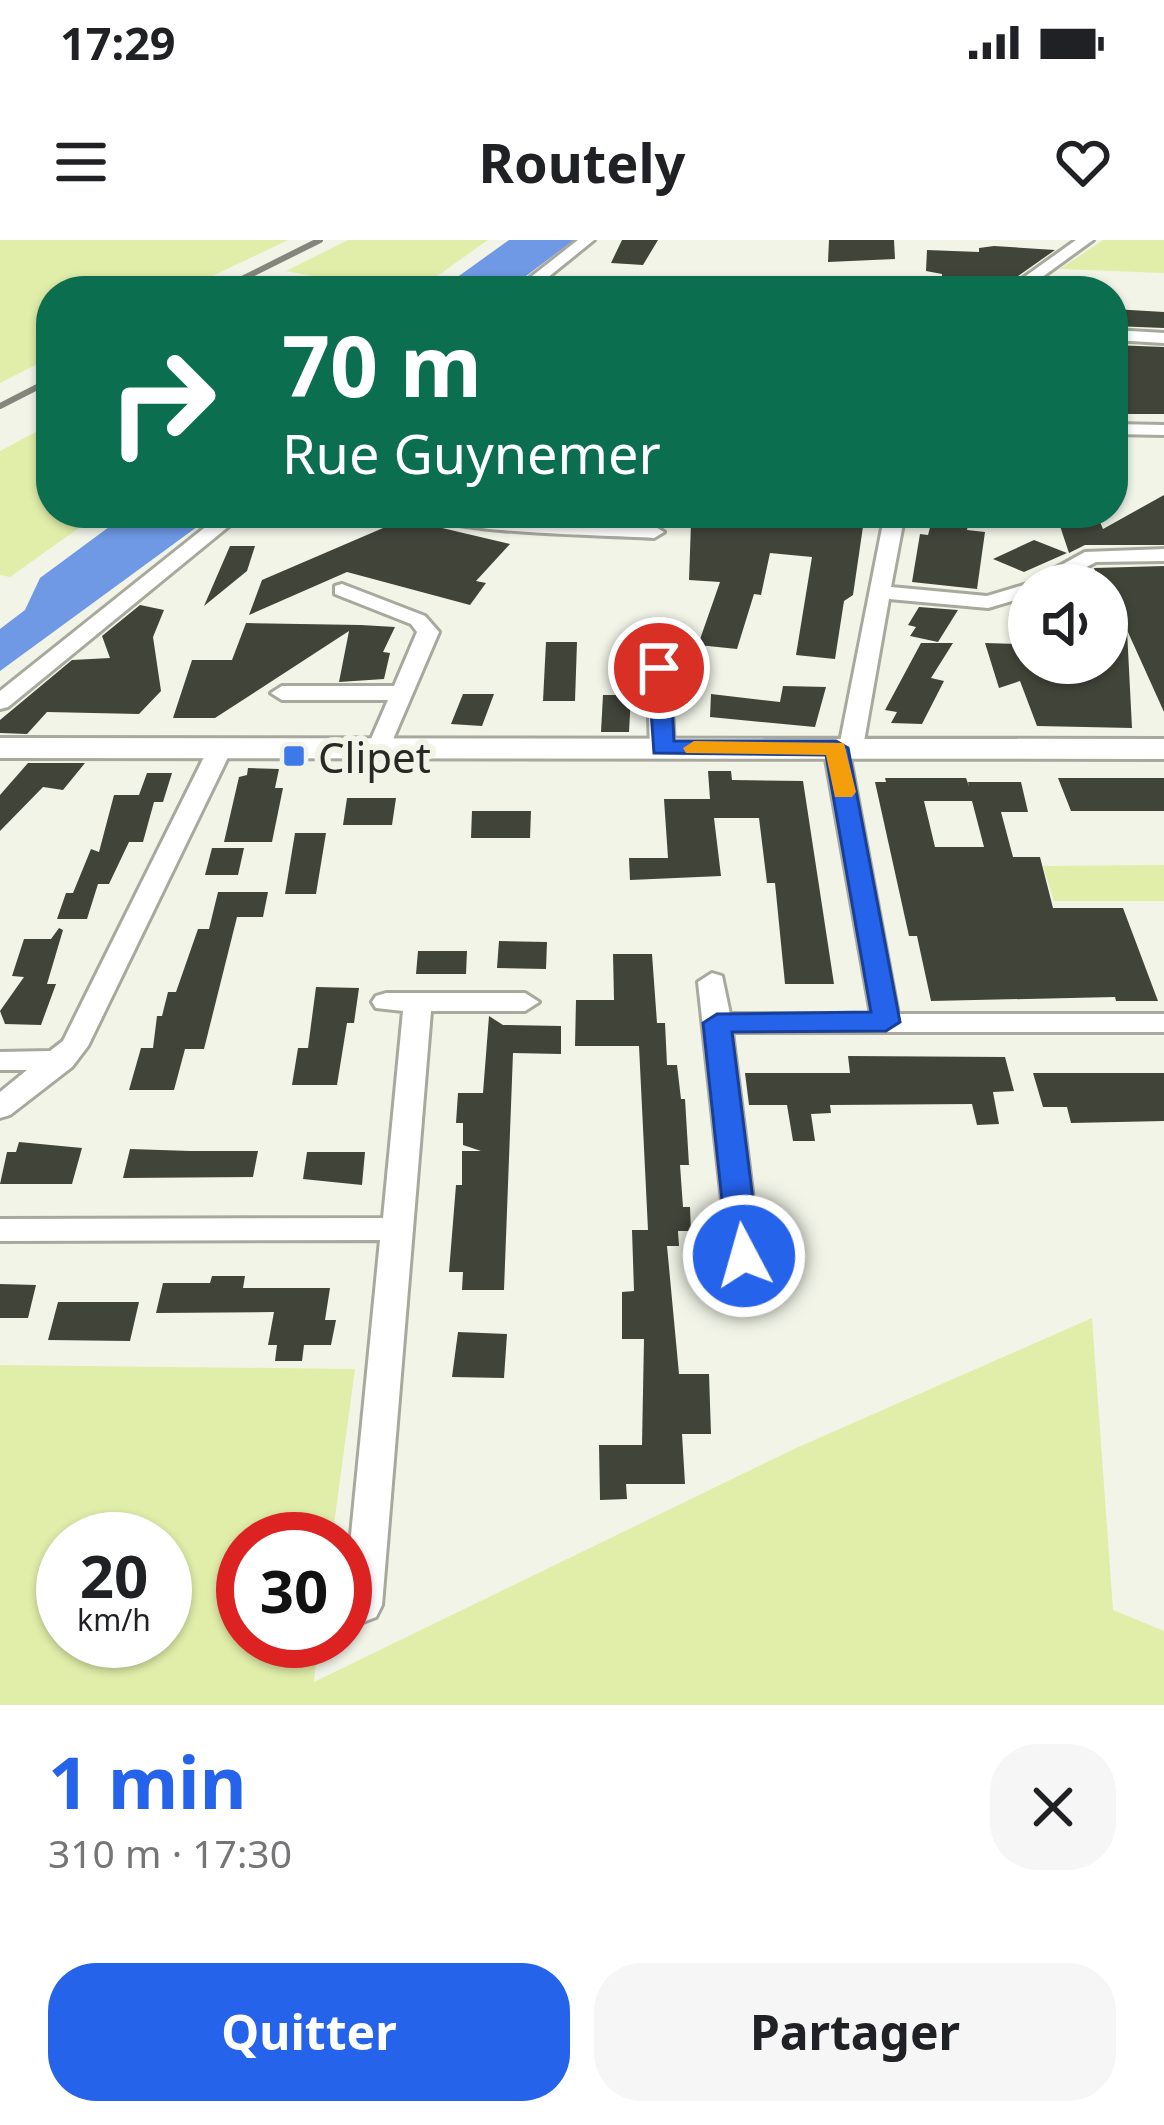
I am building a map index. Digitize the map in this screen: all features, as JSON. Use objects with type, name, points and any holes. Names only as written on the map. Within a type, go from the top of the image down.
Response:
[{"type":"street","points":[[540,276],[587,240]]},
{"type":"street","points":[[1034,276],[1086,240]]},
{"type":"street","points":[[1128,335],[1164,338]]},
{"type":"street","points":[[1128,429],[1164,430]]},
{"type":"street","points":[[0,702],[216,528]]},
{"type":"street","points":[[582,528],[654,532]]},
{"type":"street","points":[[886,1022],[843,748],[892,528]]},
{"type":"street","points":[[1077,564],[1092,556],[1164,555]]},
{"type":"street","points":[[342,590],[426,627],[428,637],[380,746]]},
{"type":"street","points":[[880,592],[1008,600]]},
{"type":"street","points":[[657,629],[662,748]]},
{"type":"street","points":[[282,693],[404,693]]},
{"type":"street","points":[[0,1108],[62,1060],[80,1034],[221,747]]},
{"type":"street","points":[[0,748],[1164,748]]},
{"type":"street","points":[[712,982],[744,1256]]},
{"type":"street","points":[[371,1512],[397,1229],[402,1002],[525,1002]]},
{"type":"street","points":[[717,1023],[1164,1023]]},
{"type":"street","points":[[0,1060],[62,1060]]},
{"type":"street","points":[[0,1230],[397,1229]]},
{"type":"green space","points":[[0,240],[288,240],[212,276],[36,276],[36,365],[0,383]]},
{"type":"green space","points":[[348,240],[488,240],[437,276],[312,276],[286,271]]},
{"type":"green space","points":[[1103,240],[1164,240],[1164,273],[1060,269]]},
{"type":"green space","points":[[36,432],[36,528],[79,528],[10,577],[0,575],[0,451]]},
{"type":"green space","points":[[1164,865],[1164,901],[1054,901],[1043,866]]},
{"type":"green space","points":[[1092,1318],[1113,1610],[1164,1631],[1164,1705],[0,1705],[0,1365],[355,1369],[336,1512],[216,1512],[216,1668],[315,1668],[314,1682],[343,1668],[372,1668],[372,1654],[794,1449]]},
{"type":"water","points":[[509,240],[574,240],[526,276],[459,276]]},
{"type":"water","points":[[108,528],[195,528],[0,671],[0,629],[25,610],[40,578]]},
{"type":"building","points":[[622,240],[658,240],[643,265],[611,263]]},
{"type":"building","points":[[829,240],[894,240],[895,259],[828,262]]},
{"type":"building","points":[[979,248],[1055,250],[1018,276],[942,276],[926,271],[927,250],[979,252]]},
{"type":"building","points":[[1128,310],[1164,312],[1164,328],[1128,327]]},
{"type":"building","points":[[1128,346],[1164,347],[1164,414],[1128,414]]},
{"type":"building","points":[[1164,495],[1164,545],[1085,545],[1069,553],[1061,528],[1128,528],[1128,515]]},
{"type":"building","points":[[383,528],[442,528],[510,544],[476,581],[486,583],[470,605],[347,572],[249,615],[262,580]]},
{"type":"building","points":[[691,528],[863,528],[853,595],[844,601],[835,659],[796,655],[812,557],[770,553],[761,595],[754,594],[737,649],[698,645],[720,582],[689,580]]},
{"type":"building","points":[[930,528],[985,532],[977,589],[912,582],[920,534],[928,535]]},
{"type":"building","points":[[1034,540],[1067,553],[1042,564],[1008,565],[993,559]]},
{"type":"building","points":[[230,546],[255,546],[247,571],[204,606]]},
{"type":"building","points":[[1164,566],[1164,712],[1128,632],[1128,567]]},
{"type":"building","points":[[140,605],[164,610],[153,637],[161,691],[139,714],[47,712],[27,734],[0,733],[0,720],[72,660],[110,658],[102,636]]},
{"type":"building","points":[[919,607],[958,610],[938,642],[910,636],[916,627],[908,625]]},
{"type":"building","points":[[246,623],[395,627],[383,652],[390,653],[384,679],[339,682],[349,631],[215,718],[173,718],[192,660],[232,660]]},
{"type":"building","points":[[546,642],[577,642],[575,701],[543,701]]},
{"type":"building","points":[[921,643],[953,643],[931,678],[944,681],[922,724],[891,723],[897,712],[885,710]]},
{"type":"building","points":[[985,643],[1008,644],[1011,684],[999,688]]},
{"type":"building","points":[[1128,650],[1132,728],[1037,726],[1021,684],[1128,684]]},
{"type":"building","points":[[783,686],[826,687],[815,727],[710,717],[711,694],[780,702]]},
{"type":"building","points":[[463,694],[494,694],[482,726],[451,724]]},
{"type":"building","points":[[603,695],[631,695],[629,732],[601,732]]},
{"type":"building","points":[[28,763],[85,763],[63,790],[43,787],[0,831],[0,795]]},
{"type":"building","points":[[248,768],[279,769],[275,788],[283,788],[272,842],[224,842],[239,777],[247,775]]},
{"type":"building","points":[[708,771],[731,771],[732,780],[803,781],[834,984],[785,984],[775,883],[767,883],[759,818],[714,818],[721,876],[630,880],[629,858],[668,858],[664,799],[710,799]]},
{"type":"building","points":[[147,773],[172,773],[163,802],[154,802],[143,842],[129,842],[109,884],[98,884],[87,919],[57,919],[91,849],[99,852],[114,795],[139,795]]},
{"type":"building","points":[[885,778],[966,778],[969,786],[968,782],[1021,782],[1028,812],[1001,812],[1013,857],[1040,857],[1053,908],[1123,908],[1158,1001],[1116,1001],[1115,997],[931,1001],[917,936],[909,936],[875,782],[886,782]],"holes":[[[924,801],[972,801],[984,847],[935,847]]]},
{"type":"building","points":[[1058,778],[1164,778],[1164,811],[1071,811]]},
{"type":"building","points":[[347,798],[396,798],[392,825],[343,825]]},
{"type":"building","points":[[472,811],[531,811],[530,838],[471,838]]},
{"type":"building","points":[[295,833],[326,833],[316,894],[285,894]]},
{"type":"building","points":[[212,848],[244,848],[238,875],[205,875]]},
{"type":"building","points":[[218,892],[268,892],[263,917],[237,917],[204,1049],[185,1049],[174,1090],[129,1090],[141,1048],[153,1048],[157,1016],[162,1016],[168,992],[176,992],[198,929],[209,929]]},
{"type":"building","points":[[59,928],[63,930],[47,984],[56,984],[41,1025],[5,1024],[0,1011],[24,977],[12,976],[24,939],[51,939]]},
{"type":"building","points":[[499,941],[547,942],[546,969],[497,968]]},
{"type":"building","points":[[418,951],[467,951],[466,974],[416,974]]},
{"type":"building","points":[[613,954],[652,954],[657,1023],[665,1023],[667,1065],[677,1065],[681,1099],[685,1099],[689,1165],[680,1165],[683,1207],[690,1207],[691,1231],[678,1231],[679,1246],[667,1246],[679,1374],[709,1374],[711,1434],[682,1434],[685,1484],[626,1484],[627,1499],[600,1500],[599,1445],[642,1445],[644,1339],[622,1339],[622,1292],[634,1291],[632,1230],[648,1230],[639,1046],[575,1046],[576,1000],[614,1000]]},
{"type":"building","points":[[316,987],[359,988],[354,1023],[347,1023],[337,1085],[292,1085],[298,1048],[308,1048]]},
{"type":"building","points":[[489,1016],[503,1025],[561,1026],[561,1054],[513,1053],[504,1290],[462,1290],[463,1272],[449,1272],[456,1185],[462,1185],[462,1151],[481,1151],[463,1145],[463,1123],[456,1123],[458,1093],[483,1093]]},
{"type":"building","points":[[848,1056],[1005,1057],[1014,1091],[993,1092],[999,1124],[977,1125],[972,1104],[830,1105],[831,1113],[811,1114],[815,1141],[793,1141],[787,1105],[749,1105],[745,1073],[850,1073]]},
{"type":"building","points":[[1033,1073],[1164,1073],[1164,1121],[1071,1123],[1067,1107],[1043,1107]]},
{"type":"building","points":[[19,1142],[82,1148],[72,1184],[0,1184],[7,1152],[16,1152]]},
{"type":"building","points":[[130,1149],[258,1151],[253,1177],[123,1178]]},
{"type":"building","points":[[307,1152],[365,1152],[362,1185],[303,1179]]},
{"type":"building","points":[[212,1276],[245,1276],[243,1288],[330,1288],[325,1320],[336,1320],[331,1345],[304,1345],[302,1361],[275,1361],[277,1345],[268,1345],[274,1312],[156,1313],[163,1283],[210,1283]]},
{"type":"building","points":[[0,1284],[36,1285],[28,1318],[0,1318]]},
{"type":"building","points":[[58,1302],[139,1302],[130,1341],[48,1340]]},
{"type":"building","points":[[458,1332],[507,1334],[504,1378],[452,1377]]},
{"type":"railway","points":[[248,276],[320,240]]},
{"type":"railway","points":[[0,406],[36,388]]},
{"type":"slow traffic","points":[[694,748],[836,748],[844,792]]},
{"type":"place","name":"Clipet","points":[[294,756]]},
{"type":"route","points":[[659,668],[662,748],[836,748],[886,1022],[717,1023],[744,1256]]}]
